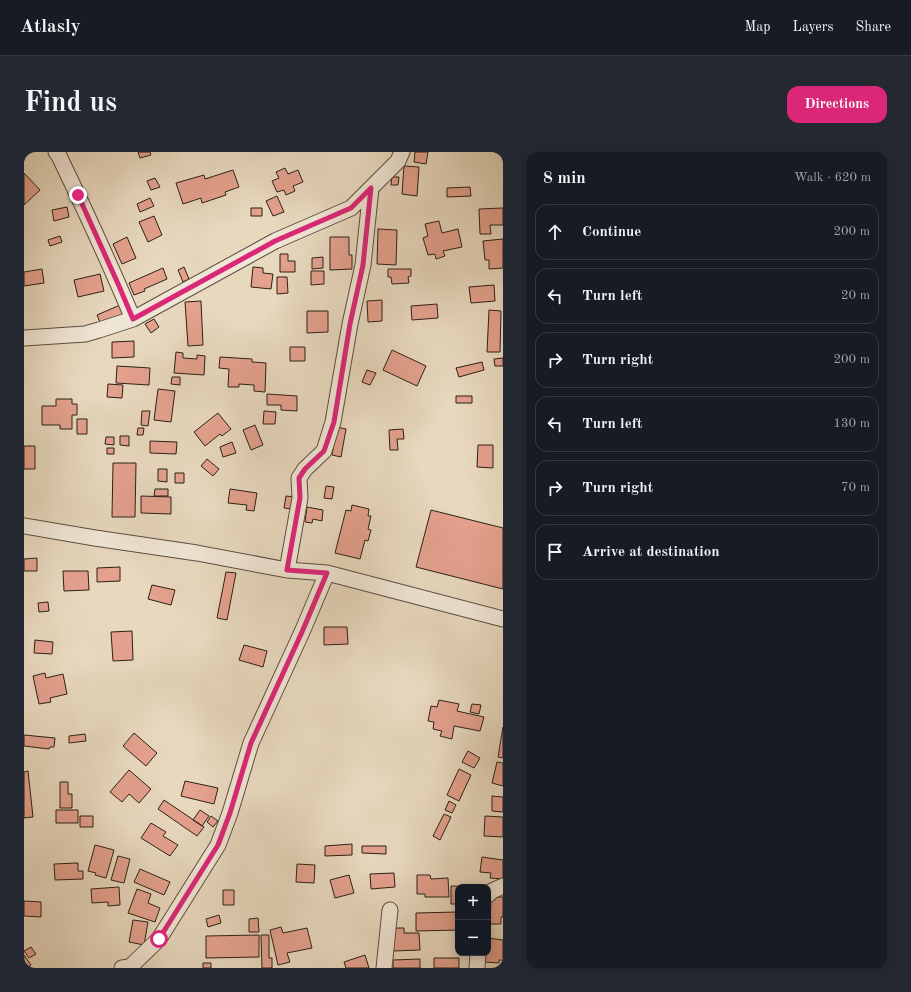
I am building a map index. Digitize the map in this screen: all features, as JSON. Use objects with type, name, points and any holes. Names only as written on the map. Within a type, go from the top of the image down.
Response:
[{"type":"street","points":[[24,338],[85,334],[133,319],[275,241],[351,208],[398,161],[402,152]]},
{"type":"street","points":[[54,153],[85,209],[133,319]]},
{"type":"street","points":[[287,570],[300,498],[299,478],[305,469],[324,451],[334,422],[350,324],[363,265],[371,188]]},
{"type":"street","points":[[24,526],[197,553],[287,570],[327,573],[503,620]]},
{"type":"street","points":[[128,968],[159,939],[218,845],[230,813],[251,743],[302,632],[327,573]]},
{"type":"street","points":[[491,892],[503,886]]},
{"type":"street","points":[[384,968],[390,910]]},
{"type":"street","points":[[477,968],[478,956]]},
{"type":"building","points":[[138,152],[150,152],[151,155],[140,158]]},
{"type":"building","points":[[415,152],[428,152],[426,164],[414,162]]},
{"type":"building","points":[[404,166],[419,167],[417,196],[402,194]]},
{"type":"building","points":[[285,168],[288,174],[298,170],[303,182],[293,186],[295,191],[286,195],[284,190],[277,192],[272,181],[279,178],[276,172]]},
{"type":"building","points":[[233,170],[239,187],[225,192],[226,195],[202,203],[201,198],[183,204],[176,183],[204,175],[205,179]]},
{"type":"building","points":[[24,173],[40,190],[24,205]]},
{"type":"building","points":[[392,177],[399,177],[398,185],[391,185]]},
{"type":"building","points":[[155,178],[160,187],[151,190],[147,181]]},
{"type":"building","points":[[470,187],[471,196],[447,197],[447,188]]},
{"type":"building","points":[[277,196],[284,212],[273,216],[266,201]]},
{"type":"building","points":[[150,198],[154,206],[140,212],[137,204]]},
{"type":"building","points":[[67,207],[69,217],[54,221],[52,210]]},
{"type":"building","points":[[251,208],[262,208],[262,216],[251,216]]},
{"type":"building","points":[[503,208],[503,225],[490,225],[491,234],[480,234],[479,209]]},
{"type":"building","points":[[154,216],[162,235],[148,242],[139,222]]},
{"type":"building","points":[[439,221],[442,233],[458,229],[462,247],[443,251],[445,256],[436,259],[435,254],[428,255],[423,238],[428,236],[425,224]]},
{"type":"building","points":[[378,229],[397,230],[396,265],[377,264]]},
{"type":"building","points":[[60,236],[62,242],[50,246],[48,240]]},
{"type":"building","points":[[127,237],[136,258],[122,264],[113,244]]},
{"type":"building","points":[[330,237],[349,237],[349,255],[352,255],[352,269],[330,270]]},
{"type":"building","points":[[503,239],[503,268],[489,269],[489,260],[485,260],[483,241]]},
{"type":"building","points":[[280,254],[288,254],[288,261],[295,261],[295,272],[280,272]]},
{"type":"building","points":[[323,257],[323,268],[312,269],[312,258]]},
{"type":"building","points":[[184,267],[189,279],[183,282],[178,270]]},
{"type":"building","points":[[253,267],[263,268],[263,273],[273,274],[271,289],[251,287]]},
{"type":"building","points":[[163,268],[167,279],[134,295],[129,283]]},
{"type":"building","points":[[42,269],[44,283],[24,286],[24,272]]},
{"type":"building","points":[[388,269],[411,269],[411,276],[408,277],[409,283],[392,284],[391,277],[388,277]]},
{"type":"building","points":[[311,271],[324,271],[324,284],[311,285]]},
{"type":"building","points":[[100,274],[104,291],[78,297],[74,280]]},
{"type":"building","points":[[277,277],[287,277],[288,293],[277,294]]},
{"type":"building","points":[[494,285],[495,301],[471,303],[469,287]]},
{"type":"building","points":[[382,300],[382,321],[368,322],[367,301]]},
{"type":"building","points":[[201,301],[203,345],[188,346],[185,302]]},
{"type":"building","points":[[437,304],[438,318],[412,320],[411,306]]},
{"type":"building","points":[[120,305],[125,318],[102,327],[97,315]]},
{"type":"building","points":[[489,310],[501,311],[500,352],[487,352]]},
{"type":"building","points":[[307,311],[328,311],[328,332],[307,333]]},
{"type":"building","points":[[154,319],[159,327],[151,333],[145,324]]},
{"type":"building","points":[[134,341],[134,357],[112,358],[112,342]]},
{"type":"building","points":[[290,347],[305,347],[305,361],[290,361]]},
{"type":"building","points":[[392,350],[426,366],[417,386],[383,370]]},
{"type":"building","points":[[176,352],[183,353],[183,358],[197,359],[197,355],[205,356],[204,375],[174,373]]},
{"type":"building","points":[[220,357],[252,359],[252,362],[266,363],[265,392],[254,391],[254,385],[239,384],[239,387],[228,387],[229,369],[219,368]]},
{"type":"building","points":[[503,358],[503,366],[495,366],[494,359]]},
{"type":"building","points":[[482,362],[484,370],[459,377],[456,368]]},
{"type":"building","points":[[117,366],[150,368],[149,385],[116,383]]},
{"type":"building","points":[[367,370],[376,373],[370,385],[362,382]]},
{"type":"building","points":[[172,377],[180,377],[180,385],[171,384]]},
{"type":"building","points":[[108,384],[123,385],[122,398],[107,397]]},
{"type":"building","points":[[158,389],[175,391],[171,422],[154,420]]},
{"type":"building","points":[[267,394],[297,396],[297,411],[281,410],[281,405],[267,405]]},
{"type":"building","points":[[456,396],[472,396],[472,403],[456,403]]},
{"type":"building","points":[[56,399],[72,399],[72,404],[77,404],[77,415],[72,415],[72,429],[60,429],[60,425],[42,425],[42,406],[56,406]]},
{"type":"building","points":[[142,411],[150,411],[148,426],[141,425]]},
{"type":"building","points":[[264,411],[276,412],[275,424],[263,424]]},
{"type":"building","points":[[218,413],[231,429],[222,436],[220,434],[205,446],[194,432]]},
{"type":"building","points":[[77,419],[87,419],[87,434],[77,434]]},
{"type":"building","points":[[255,425],[263,445],[251,450],[243,430]]},
{"type":"building","points":[[337,427],[346,429],[341,457],[332,455]]},
{"type":"building","points":[[138,428],[144,428],[143,435],[137,435]]},
{"type":"building","points":[[403,429],[404,439],[397,439],[398,450],[390,450],[389,430]]},
{"type":"building","points":[[120,436],[129,436],[129,446],[120,445]]},
{"type":"building","points":[[106,437],[114,437],[114,445],[105,444]]},
{"type":"building","points":[[150,441],[177,442],[176,454],[150,453]]},
{"type":"building","points":[[232,442],[236,453],[223,457],[220,447]]},
{"type":"building","points":[[478,445],[493,445],[493,468],[477,467]]},
{"type":"building","points":[[24,446],[35,446],[35,469],[24,469]]},
{"type":"building","points":[[107,448],[114,448],[114,454],[107,454]]},
{"type":"building","points":[[207,459],[219,469],[213,476],[201,466]]},
{"type":"building","points":[[113,463],[136,463],[135,517],[112,517]]},
{"type":"building","points":[[158,469],[167,469],[167,482],[158,481]]},
{"type":"building","points":[[175,473],[184,473],[184,483],[175,483]]},
{"type":"building","points":[[326,486],[334,487],[332,499],[324,498]]},
{"type":"building","points":[[155,489],[168,489],[168,496],[154,496]]},
{"type":"building","points":[[230,489],[257,493],[254,511],[246,510],[247,505],[228,503]]},
{"type":"building","points":[[141,496],[171,497],[171,514],[141,513]]},
{"type":"building","points":[[286,496],[295,497],[293,509],[284,508]]},
{"type":"building","points":[[352,505],[369,509],[368,516],[371,516],[368,529],[371,530],[368,541],[365,540],[360,559],[335,553],[346,510],[351,511]]},
{"type":"building","points":[[307,507],[323,510],[322,521],[313,519],[312,523],[305,522]]},
{"type":"building","points":[[431,510],[503,528],[503,589],[416,567]]},
{"type":"building","points":[[37,558],[37,571],[24,571],[24,559]]},
{"type":"building","points":[[120,567],[120,581],[97,582],[97,568]]},
{"type":"building","points":[[63,571],[88,571],[89,590],[64,591]]},
{"type":"building","points":[[226,572],[236,573],[227,620],[217,618]]},
{"type":"building","points":[[152,585],[175,590],[171,605],[148,599]]},
{"type":"building","points":[[48,602],[49,611],[39,612],[38,603]]},
{"type":"building","points":[[324,627],[347,627],[348,644],[324,645]]},
{"type":"building","points":[[132,631],[133,660],[113,661],[111,632]]},
{"type":"building","points":[[35,640],[53,642],[52,654],[34,653]]},
{"type":"building","points":[[244,645],[267,651],[263,667],[239,660]]},
{"type":"building","points":[[45,673],[46,678],[63,674],[67,694],[50,698],[51,702],[39,704],[33,676]]},
{"type":"building","points":[[439,700],[459,704],[457,711],[484,717],[480,731],[454,726],[452,739],[440,736],[442,731],[433,729],[434,722],[428,721],[431,706],[437,707]]},
{"type":"building","points":[[472,704],[481,705],[479,714],[470,712]]},
{"type":"building","points":[[503,727],[503,758],[498,757]]},
{"type":"building","points":[[134,733],[157,753],[146,766],[123,746]]},
{"type":"building","points":[[85,734],[86,741],[69,743],[69,736]]},
{"type":"building","points":[[24,735],[55,738],[54,747],[50,747],[49,749],[24,746]]},
{"type":"building","points":[[468,751],[480,758],[474,768],[462,762]]},
{"type":"building","points":[[497,762],[503,763],[503,786],[492,783]]},
{"type":"building","points":[[459,769],[471,775],[459,801],[447,795]]},
{"type":"building","points":[[129,770],[151,789],[139,803],[129,794],[122,802],[110,792]]},
{"type":"building","points":[[28,771],[33,817],[24,818],[24,772]]},
{"type":"building","points":[[185,781],[218,788],[214,804],[181,796]]},
{"type":"building","points":[[60,782],[68,782],[68,794],[72,794],[72,808],[60,808]]},
{"type":"building","points":[[492,796],[503,797],[503,812],[492,811]]},
{"type":"building","points":[[164,800],[204,827],[197,836],[158,809]]},
{"type":"building","points":[[449,801],[456,805],[452,813],[445,810]]},
{"type":"building","points":[[56,810],[78,810],[78,823],[56,823]]},
{"type":"building","points":[[200,810],[209,816],[202,826],[193,820]]},
{"type":"building","points":[[444,814],[451,817],[440,840],[433,836]]},
{"type":"building","points":[[80,816],[93,816],[93,827],[80,827]]},
{"type":"building","points":[[211,816],[218,821],[213,827],[207,822]]},
{"type":"building","points":[[485,816],[503,817],[503,837],[484,836]]},
{"type":"building","points":[[151,823],[166,832],[163,836],[178,845],[170,856],[141,838]]},
{"type":"building","points":[[352,844],[352,855],[325,856],[325,846]]},
{"type":"building","points":[[95,845],[114,850],[106,878],[88,871]]},
{"type":"building","points":[[362,846],[386,846],[386,854],[362,853]]},
{"type":"building","points":[[118,856],[130,859],[124,883],[111,880]]},
{"type":"building","points":[[482,857],[503,860],[503,879],[490,878],[491,873],[480,872]]},
{"type":"building","points":[[78,863],[78,871],[83,871],[83,879],[55,880],[54,864]]},
{"type":"building","points":[[297,864],[315,865],[314,883],[296,882]]},
{"type":"building","points":[[140,869],[170,882],[164,895],[134,882]]},
{"type":"building","points":[[394,873],[395,887],[371,889],[370,874]]},
{"type":"building","points":[[349,875],[354,893],[335,898],[330,880]]},
{"type":"building","points":[[417,875],[430,875],[431,879],[448,878],[449,897],[425,897],[425,894],[417,894]]},
{"type":"building","points":[[451,886],[455,886],[455,904],[451,904]]},
{"type":"building","points":[[119,887],[120,905],[108,906],[108,902],[92,903],[91,889]]},
{"type":"building","points":[[137,889],[151,894],[148,903],[160,908],[155,922],[128,913]]},
{"type":"building","points":[[223,890],[234,890],[234,905],[223,905]]},
{"type":"building","points":[[491,897],[503,897],[503,917],[501,917],[501,924],[491,924]]},
{"type":"building","points":[[24,901],[41,902],[41,917],[24,916]]},
{"type":"building","points":[[455,912],[455,930],[416,931],[416,913]]},
{"type":"building","points":[[219,915],[221,923],[208,927],[206,919]]},
{"type":"building","points":[[258,918],[259,932],[249,932],[249,919]]},
{"type":"building","points":[[133,920],[148,922],[144,945],[129,942]]},
{"type":"building","points":[[281,927],[283,933],[307,928],[312,948],[287,953],[290,962],[278,965],[270,930]]},
{"type":"building","points":[[392,928],[404,928],[404,933],[419,933],[420,950],[393,951]]},
{"type":"building","points":[[259,935],[259,957],[206,958],[206,936]]},
{"type":"building","points":[[261,935],[269,935],[269,958],[272,958],[272,968],[262,968]]},
{"type":"building","points":[[491,938],[503,940],[503,960],[499,960],[499,963],[485,962],[486,956],[491,956]]},
{"type":"building","points":[[31,947],[36,954],[29,958],[24,951]]},
{"type":"building","points":[[24,955],[31,965],[26,968],[24,968]]},
{"type":"building","points":[[365,955],[369,968],[346,968],[344,962]]},
{"type":"building","points":[[434,958],[459,958],[459,968],[434,968]]},
{"type":"building","points":[[420,959],[420,968],[393,968],[393,960]]},
{"type":"building","points":[[203,963],[211,963],[211,968],[203,968]]},
{"type":"route","points":[[78,195],[133,319],[275,241],[351,208],[371,188],[363,265],[350,324],[334,422],[324,451],[305,469],[299,478],[300,498],[287,570],[327,573],[302,632],[251,743],[230,813],[218,845],[159,939]]}]
